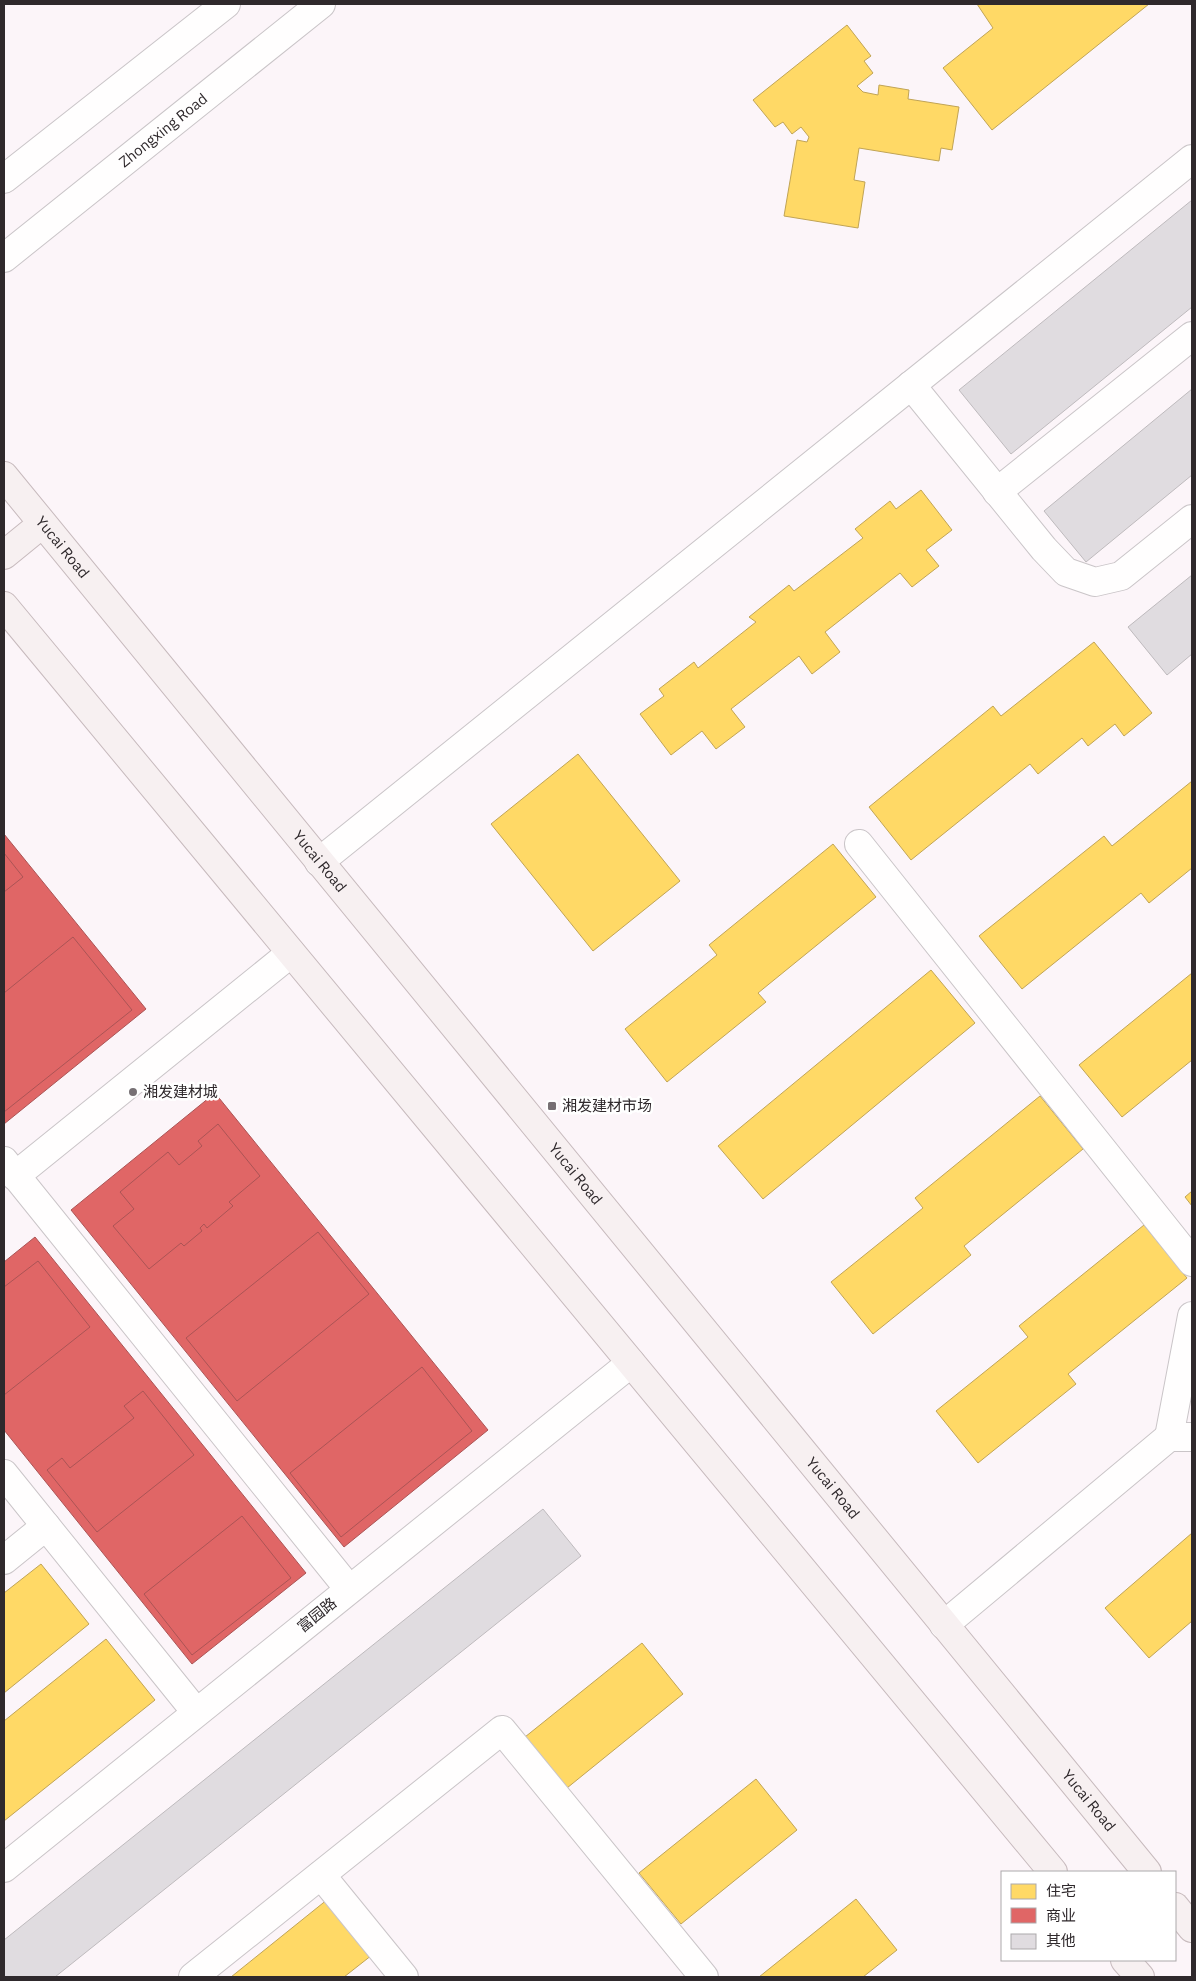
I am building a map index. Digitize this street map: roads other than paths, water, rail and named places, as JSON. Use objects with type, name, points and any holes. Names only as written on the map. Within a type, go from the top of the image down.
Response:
[{"type":"main road","name":"Yucai Road","points":[[4,476],[1146,1871]]},
{"type":"main road","points":[[4,555],[42,524]]},
{"type":"main road","points":[[4,606],[1052,1871]]},
{"type":"main road","points":[[1176,1907],[1192,1928]]},
{"type":"main road","points":[[1126,1961],[1140,1977]]},
{"type":"street","points":[[4,179],[226,4]]},
{"type":"street","name":"Zhongxing Road","points":[[4,258],[322,4]]},
{"type":"street","points":[[319,862],[1192,158]]},
{"type":"street","points":[[998,492],[1192,336]]},
{"type":"street","points":[[911,385],[1066,572],[1095,582],[1121,576],[1192,519]]},
{"type":"street","points":[[859,844],[1192,1262]]},
{"type":"street","points":[[291,953],[10,1169],[349,1590]]},
{"type":"street","points":[[944,1625],[1181,1437],[1192,1316]]},
{"type":"street","name":"富园路","points":[[4,1868],[631,1363]]},
{"type":"street","points":[[4,1474],[196,1712]]},
{"type":"street","points":[[4,1560],[46,1526]]},
{"type":"street","points":[[192,1977],[502,1730],[704,1977]]},
{"type":"street","points":[[321,1875],[394,1974]]},
{"type":"place","name":"湘发建材城","points":[[133,1092]]},
{"type":"place","name":"湘发建材市场","points":[[552,1106]]}]
